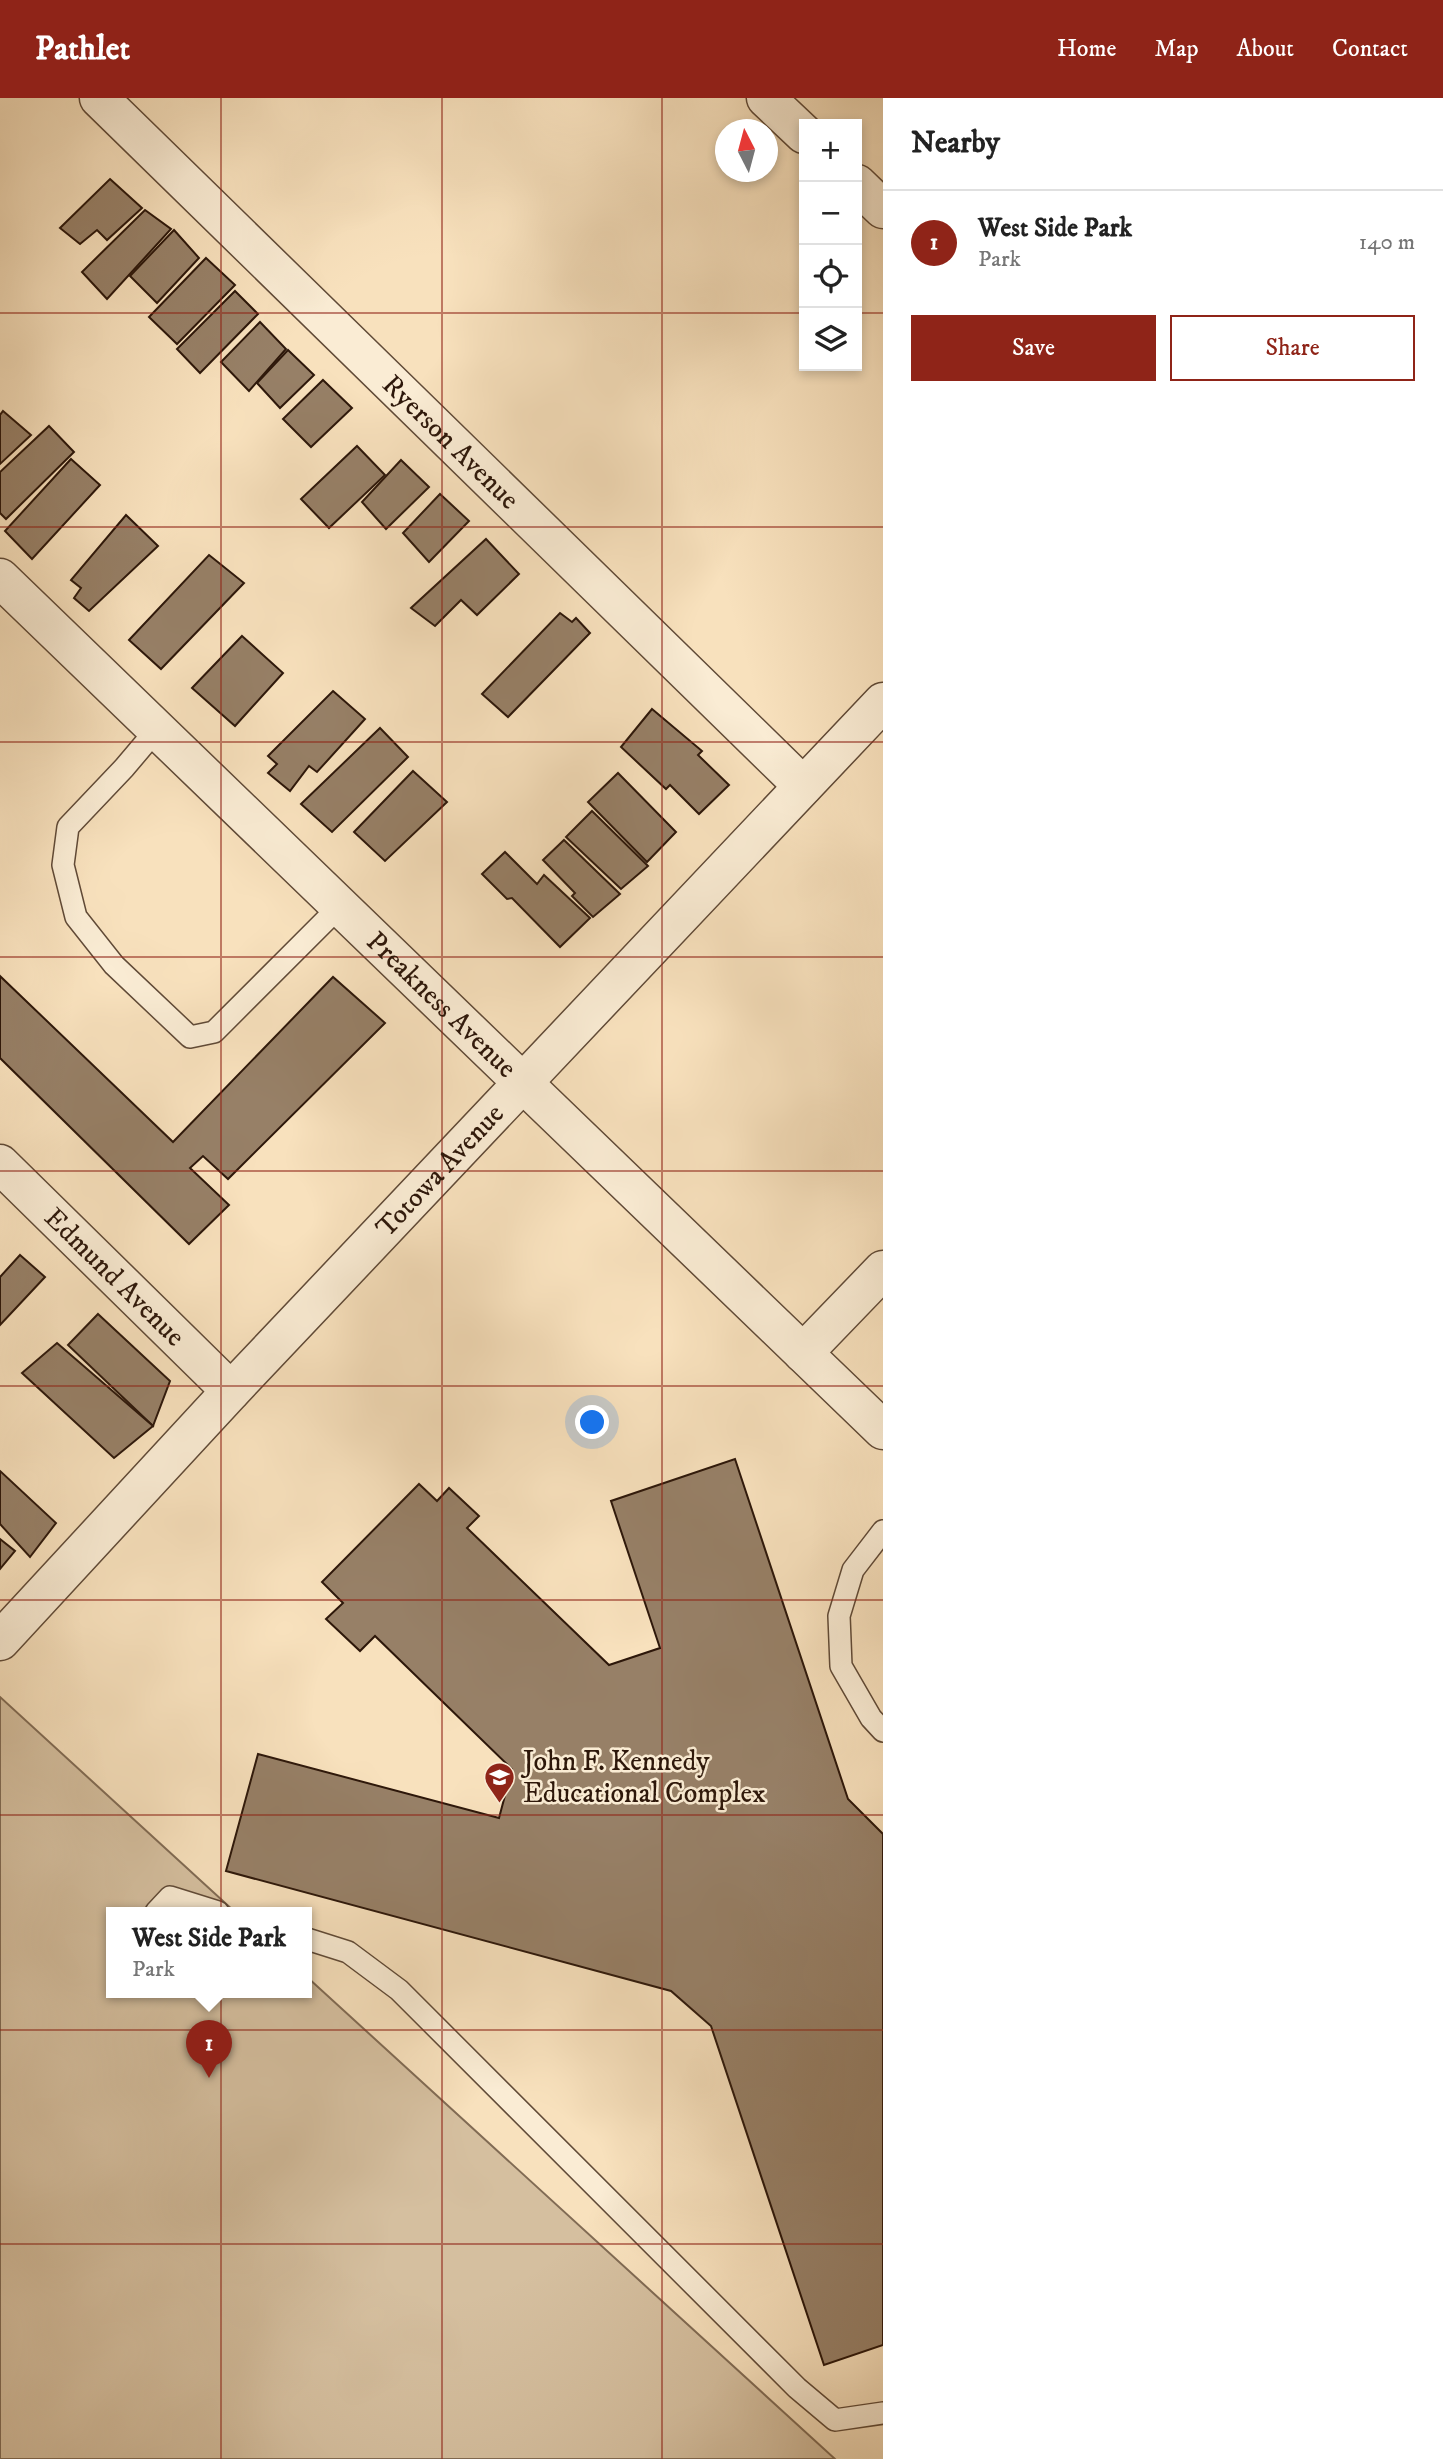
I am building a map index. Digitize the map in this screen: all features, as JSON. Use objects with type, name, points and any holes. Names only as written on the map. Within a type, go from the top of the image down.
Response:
[{"type":"street","name":"Ryerson Avenue","points":[[99,98],[803,786]]},
{"type":"street","points":[[766,98],[799,129]]},
{"type":"street","points":[[862,189],[883,209]]},
{"type":"street","name":"Preakness Avenue","points":[[0,578],[883,1430]]},
{"type":"street","name":"Totowa Avenue","points":[[0,1641],[231,1391],[883,702]]},
{"type":"street","name":"Edmund Avenue","points":[[0,1164],[231,1391]]},
{"type":"street","points":[[803,1353],[883,1270]]},
{"type":"lane","points":[[157,729],[68,827],[63,865],[76,917],[132,983],[190,1037],[214,1032],[340,906]]},
{"type":"lane","points":[[883,1531],[853,1570],[839,1616],[841,1666],[871,1718],[883,1731]]},
{"type":"lane","points":[[161,1907],[170,1897],[202,1907]]},
{"type":"lane","points":[[312,1941],[348,1952],[399,1990],[797,2388],[835,2420],[883,2413]]},
{"type":"shaded area","points":[[0,1697],[230,1907],[106,1907],[106,1998],[312,1998],[312,1982],[835,2459],[0,2459]]},
{"type":"building","points":[[110,179],[142,208],[107,240],[97,230],[80,244],[60,228]]},
{"type":"building","points":[[145,210],[171,229],[107,299],[82,272]]},
{"type":"building","points":[[174,230],[199,258],[157,303],[130,276]]},
{"type":"building","points":[[206,258],[235,285],[177,344],[149,317]]},
{"type":"building","points":[[235,291],[258,314],[200,373],[177,349]]},
{"type":"building","points":[[260,322],[286,349],[249,391],[221,362]]},
{"type":"building","points":[[288,350],[314,375],[280,408],[257,383]]},
{"type":"building","points":[[323,380],[352,408],[311,447],[283,419]]},
{"type":"building","points":[[3,411],[31,435],[0,464],[0,415]]},
{"type":"building","points":[[49,426],[74,452],[6,519],[0,513],[0,472]]},
{"type":"building","points":[[357,446],[385,475],[329,528],[301,499]]},
{"type":"building","points":[[71,459],[100,485],[32,559],[5,531]]},
{"type":"building","points":[[401,460],[429,487],[386,529],[362,502]]},
{"type":"building","points":[[440,494],[469,521],[429,562],[403,533]]},
{"type":"building","points":[[126,515],[158,546],[89,611],[74,598],[81,588],[71,580]]},
{"type":"building","points":[[486,539],[519,574],[477,615],[461,600],[435,626],[411,608]]},
{"type":"building","points":[[209,555],[244,583],[161,669],[129,640]]},
{"type":"building","points":[[560,613],[572,622],[576,618],[590,633],[508,717],[482,694]]},
{"type":"building","points":[[242,636],[283,673],[235,726],[192,688]]},
{"type":"building","points":[[333,691],[365,719],[317,772],[309,766],[290,791],[268,773],[277,764],[268,756]]},
{"type":"building","points":[[652,709],[702,751],[698,755],[729,785],[699,814],[670,785],[666,789],[621,747]]},
{"type":"building","points":[[380,728],[408,757],[332,832],[301,804]]},
{"type":"building","points":[[413,771],[447,802],[385,861],[354,832]]},
{"type":"building","points":[[618,773],[676,832],[647,862],[588,802]]},
{"type":"building","points":[[592,811],[648,866],[621,889],[566,837]]},
{"type":"building","points":[[564,840],[620,894],[593,917],[572,896],[575,893],[543,860]]},
{"type":"building","points":[[505,852],[537,884],[544,875],[590,918],[560,947],[512,898],[507,899],[482,874]]},
{"type":"building","points":[[0,976],[173,1142],[333,977],[385,1023],[228,1179],[203,1156],[190,1168],[229,1205],[189,1244],[0,1058]]},
{"type":"building","points":[[20,1255],[45,1277],[0,1325],[0,1277]]},
{"type":"building","points":[[98,1314],[170,1381],[153,1426],[68,1345]]},
{"type":"building","points":[[57,1343],[153,1426],[114,1458],[22,1373]]},
{"type":"building","points":[[735,1459],[848,1799],[883,1834],[883,2345],[824,2365],[711,2026],[671,1991],[226,1871],[258,1754],[499,1818],[512,1769],[375,1636],[360,1651],[326,1619],[343,1603],[322,1582],[419,1484],[437,1501],[449,1488],[479,1516],[467,1528],[609,1665],[660,1648],[611,1501]]},
{"type":"building","points":[[0,1471],[56,1523],[30,1557],[0,1524]]},
{"type":"building","points":[[0,1539],[15,1551],[0,1569]]},
{"type":"place","name":"John F. Kennedy Educational Complex","points":[[500,1804]]},
{"type":"place","name":"West Side Park","points":[[209,2078]]}]
